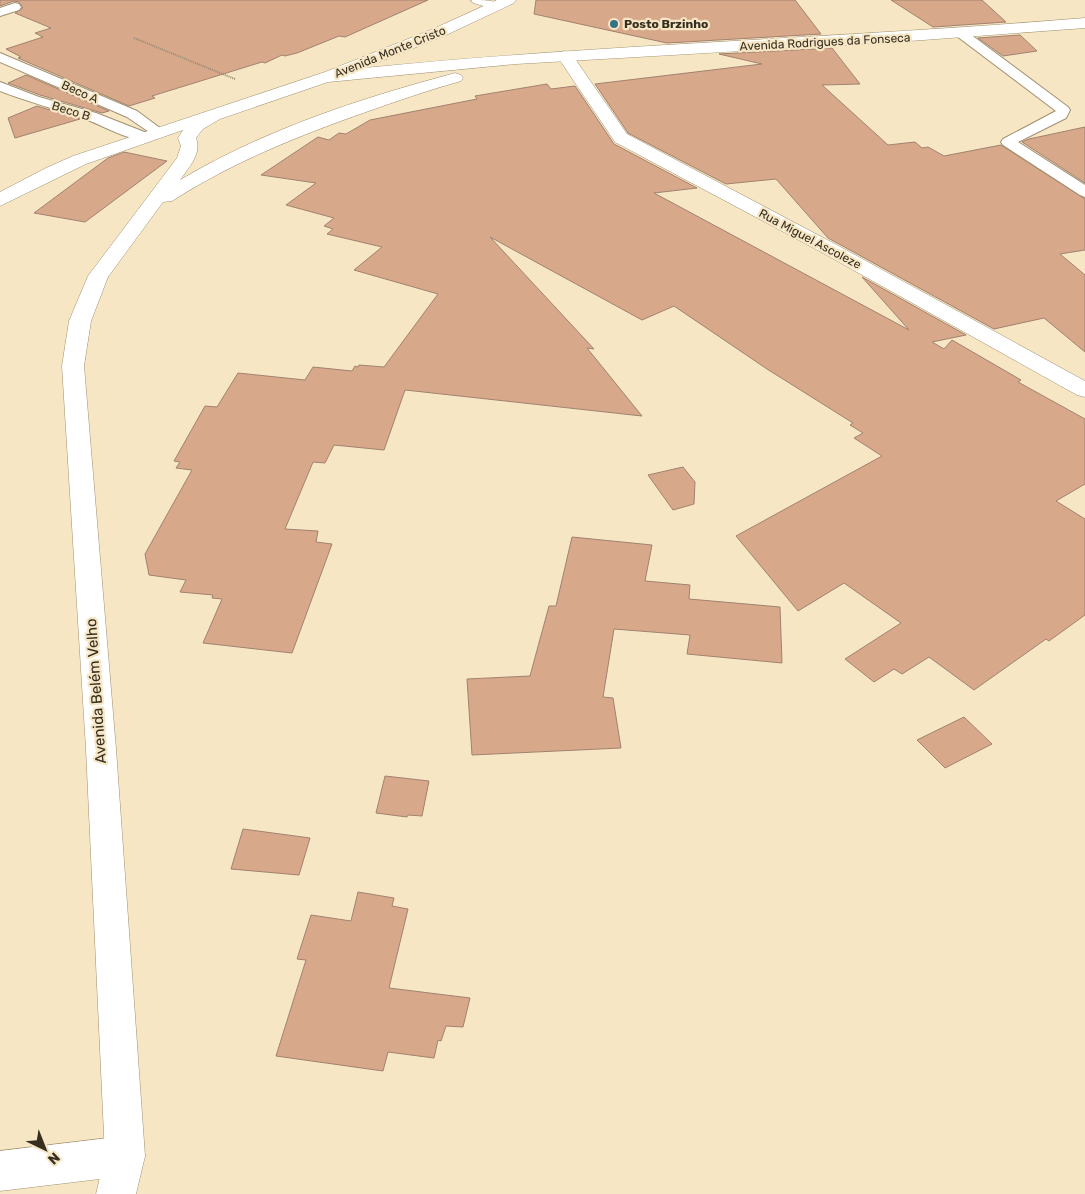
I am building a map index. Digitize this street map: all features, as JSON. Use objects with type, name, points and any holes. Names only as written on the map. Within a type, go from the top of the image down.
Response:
[{"type":"main road","points":[[478,0],[503,3]]},
{"type":"main road","name":"Avenida Monte Cristo","points":[[335,116],[378,83],[391,63],[405,52],[503,3]]},
{"type":"main road","name":"Avenida Rodrigues da Fonseca","points":[[326,77],[565,56],[962,34],[1085,24]]},
{"type":"main road","name":"Avenida Monte Cristo","points":[[326,77],[454,26]]},
{"type":"main road","name":"Avenida Rodrigues da Fonseca","points":[[335,116],[430,84],[565,56]]},
{"type":"main road","name":"Rua Miguel Ascoleze","points":[[565,56],[621,138],[828,248],[1085,390]]},
{"type":"main road","points":[[0,200],[16,190],[86,157],[122,143],[326,77]]},
{"type":"main road","name":"Avenida Belém Velho","points":[[205,147],[187,138],[200,121],[219,113]]},
{"type":"main road","points":[[122,143],[152,141],[205,147],[269,141],[335,116]]},
{"type":"main road","name":"Avenida Belém Velho","points":[[149,207],[190,181],[269,141]]},
{"type":"main road","name":"Avenida Belém Velho","points":[[116,1194],[125,1156],[101,749],[72,366],[80,321],[98,276],[186,159],[205,147]]},
{"type":"main road","points":[[0,1171],[125,1156]]},
{"type":"lane","points":[[0,12],[16,7]]},
{"type":"lane","points":[[962,34],[1063,110],[1061,115],[1008,142],[1085,192]]},
{"type":"lane","name":"Beco A","points":[[0,57],[132,114],[149,134]]},
{"type":"lane","name":"Beco B","points":[[0,86],[34,100],[149,134]]},
{"type":"path","points":[[134,38],[275,95]]},
{"type":"building","points":[[0,0],[428,0],[345,37],[339,36],[297,53],[282,55],[265,63],[262,62],[152,96],[155,98],[129,106],[18,58],[21,57],[6,49],[43,37],[35,33],[51,28],[15,13],[23,8],[19,2],[14,1],[0,6]]},
{"type":"building","points":[[536,0],[795,0],[821,34],[667,43],[534,14]]},
{"type":"building","points":[[891,0],[982,0],[1006,22],[933,27]]},
{"type":"building","points":[[1020,35],[1037,51],[1003,56],[978,38]]},
{"type":"building","points":[[832,48],[860,84],[822,85],[888,145],[915,142],[922,148],[928,147],[944,156],[1001,145],[1085,199],[1085,250],[1060,254],[1085,275],[1085,352],[1044,318],[994,329],[828,238],[776,179],[726,184],[628,133],[595,84],[762,64],[719,54]]},
{"type":"building","points":[[26,75],[109,111],[102,113],[40,95],[8,83]]},
{"type":"building","points":[[547,84],[551,89],[575,86],[614,144],[697,188],[654,193],[909,330],[862,277],[966,335],[932,342],[944,349],[952,340],[1021,380],[1018,382],[1085,419],[1085,484],[1056,501],[1085,519],[1085,615],[1049,641],[1046,639],[974,690],[929,657],[902,674],[894,669],[874,682],[845,659],[901,623],[844,583],[798,611],[736,536],[882,456],[854,438],[863,433],[850,425],[853,423],[767,369],[674,306],[642,320],[490,237],[594,349],[587,348],[642,416],[405,390],[384,450],[334,445],[325,463],[313,462],[285,529],[318,531],[316,542],[332,544],[292,653],[203,643],[222,599],[212,598],[213,595],[180,592],[186,580],[149,575],[145,554],[192,470],[176,468],[180,462],[174,461],[205,406],[217,407],[238,373],[305,380],[313,367],[352,371],[355,366],[358,367],[359,365],[384,367],[438,294],[354,270],[382,247],[327,234],[333,229],[324,226],[334,218],[286,205],[316,183],[261,175],[318,137],[329,140],[339,133],[346,134],[370,120],[477,99],[475,96]]},
{"type":"building","points":[[37,106],[80,119],[15,138],[8,118]]},
{"type":"building","points":[[1085,127],[1085,183],[1022,142],[1029,139]]},
{"type":"building","points":[[124,152],[167,161],[85,222],[34,213],[108,158]]},
{"type":"building","points":[[683,467],[695,482],[694,504],[673,510],[648,475]]},
{"type":"building","points":[[572,537],[652,545],[645,581],[690,585],[689,599],[780,607],[782,663],[687,654],[690,635],[614,629],[603,697],[613,698],[621,748],[472,755],[467,679],[530,676],[549,606],[556,606]]},
{"type":"building","points":[[964,717],[992,744],[945,768],[917,740]]},
{"type":"building","points":[[385,776],[429,781],[422,816],[408,815],[407,817],[376,813]]},
{"type":"building","points":[[243,829],[310,838],[299,875],[231,869]]},
{"type":"building","points":[[358,892],[394,898],[392,906],[408,909],[389,988],[470,998],[463,1027],[446,1026],[441,1041],[438,1040],[434,1058],[388,1052],[383,1071],[276,1056],[306,960],[297,959],[311,915],[351,921]]},
{"type":"place","name":"Posto Brzinho","points":[[614,24]]}]
